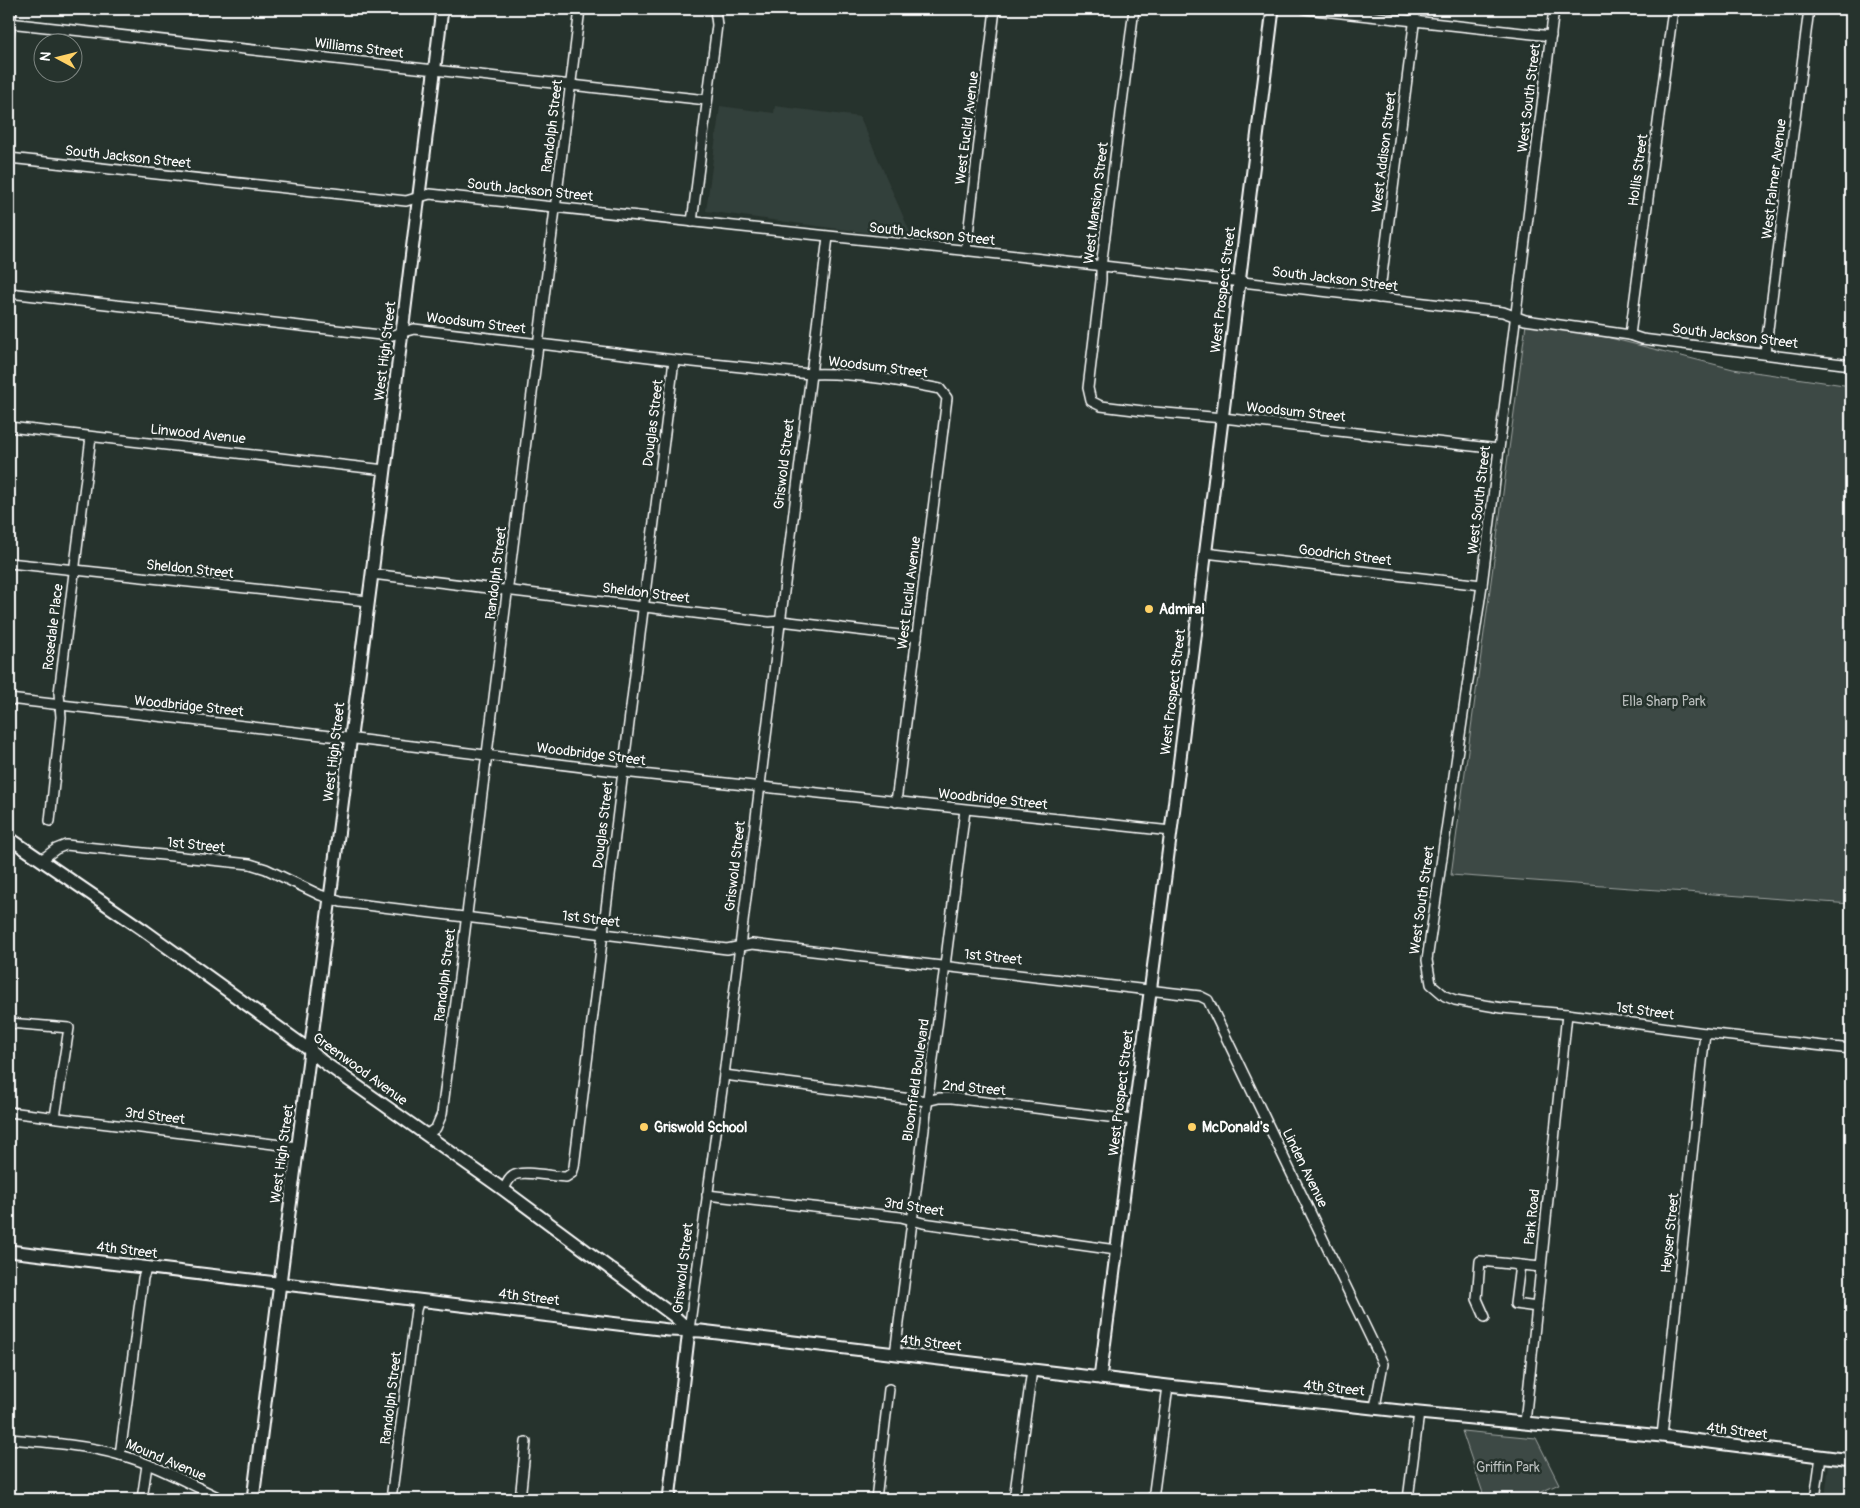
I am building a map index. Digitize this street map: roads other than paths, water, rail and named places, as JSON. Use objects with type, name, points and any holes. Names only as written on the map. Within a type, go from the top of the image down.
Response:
[{"type":"street","points":[[9,26],[12,9]]},
{"type":"street","name":"West High Street","points":[[253,1499],[372,574],[442,9]]},
{"type":"street","name":"Randolph Street","points":[[426,1135],[436,1128],[442,1114],[580,9]]},
{"type":"street","points":[[692,222],[717,25],[714,9]]},
{"type":"street","name":"West Euclid Avenue","points":[[966,251],[995,9]]},
{"type":"street","name":"West Mansion Street","points":[[1091,401],[1088,388],[1101,267],[1134,9]]},
{"type":"street","name":"West Prospect Street","points":[[1100,1378],[1171,831],[1273,9]]},
{"type":"street","points":[[1305,9],[1551,36]]},
{"type":"street","name":"West Addison Street","points":[[1379,298],[1416,9]]},
{"type":"street","name":"West South Street","points":[[1437,991],[1431,984],[1426,960],[1482,585],[1554,9]]},
{"type":"street","name":"Hollis Street","points":[[1630,335],[1673,9]]},
{"type":"street","name":"West Palmer Avenue","points":[[1765,353],[1809,9]]},
{"type":"street","name":"Williams Street","points":[[9,26],[707,100]]},
{"type":"street","name":"South Jackson Street","points":[[9,158],[406,201],[430,194],[966,251],[1503,312],[1524,320],[1630,335],[1642,339],[1851,365]]},
{"type":"street","name":"Griswold Street","points":[[669,1499],[689,1330],[724,1075],[828,237]]},
{"type":"street","name":"Woodsum Street","points":[[9,294],[389,336],[414,329],[674,360],[810,374],[836,374],[910,383],[940,389]]},
{"type":"street","name":"Douglas Street","points":[[504,1190],[508,1180],[514,1174],[566,1177],[572,1173],[574,1167],[674,360]]},
{"type":"street","name":"West Euclid Avenue","points":[[896,802],[947,398],[940,389]]},
{"type":"street","name":"Woodsum Street","points":[[1091,401],[1101,406],[1134,410],[1223,418],[1499,449]]},
{"type":"street","name":"Linwood Avenue","points":[[9,427],[385,470]]},
{"type":"street","name":"Rosedale Place","points":[[50,821],[61,718],[58,693],[91,437]]},
{"type":"street","name":"Goodrich Street","points":[[1205,553],[1482,585]]},
{"type":"street","name":"Sheldon Street","points":[[9,562],[74,571],[368,601]]},
{"type":"street","name":"Sheldon Street","points":[[372,574],[769,622],[781,621],[917,636]]},
{"type":"street","name":"Woodbridge Street","points":[[9,699],[351,738],[623,772],[1171,831]]},
{"type":"street","name":"Bloomfield Boulevard","points":[[895,1354],[965,810]]},
{"type":"street","name":"Greenwood Avenue","points":[[9,838],[151,935],[311,1051],[322,1061],[504,1190],[674,1316],[689,1330]]},
{"type":"street","name":"1st Street","points":[[41,860],[56,849],[66,845],[250,864],[266,869],[320,895],[342,902],[727,949],[752,944],[1149,989]]},
{"type":"street","name":"Linden Avenue","points":[[1149,989],[1200,996],[1208,1000],[1383,1364],[1375,1407]]},
{"type":"street","name":"1st Street","points":[[1437,991],[1455,1000],[1493,1006],[1851,1049]]},
{"type":"street","name":"Park Road","points":[[1525,1423],[1567,1014]]},
{"type":"street","points":[[9,1023],[69,1028],[55,1117]]},
{"type":"street","name":"Heyser Street","points":[[1662,1436],[1706,1033]]},
{"type":"street","name":"2nd Street","points":[[724,1075],[927,1100],[952,1098],[1133,1120]]},
{"type":"street","name":"3rd Street","points":[[9,1112],[298,1147]]},
{"type":"street","name":"3rd Street","points":[[707,1195],[912,1220],[1116,1250]]},
{"type":"street","name":"4th Street","points":[[9,1251],[668,1330],[689,1330],[1168,1386],[1419,1413],[1662,1436],[1851,1460]]},
{"type":"street","points":[[1485,1317],[1477,1299],[1480,1260],[1541,1267]]},
{"type":"street","points":[[1520,1265],[1515,1304],[1537,1307]]},
{"type":"street","points":[[120,1455],[143,1278],[147,1267]]},
{"type":"street","name":"Randolph Street","points":[[391,1499],[416,1310],[419,1300]]},
{"type":"street","points":[[1014,1499],[1032,1370]]},
{"type":"street","points":[[1153,1499],[1168,1386]]},
{"type":"street","points":[[876,1499],[889,1389]]},
{"type":"street","points":[[1408,1499],[1419,1413]]},
{"type":"street","name":"Mound Avenue","points":[[9,1439],[98,1450],[120,1455],[147,1465],[222,1499]]},
{"type":"street","points":[[520,1499],[526,1442]]},
{"type":"street","points":[[1815,1499],[1821,1456]]},
{"type":"street","points":[[142,1499],[147,1465]]},
{"type":"place","name":"Admiral","points":[[1149,609]]},
{"type":"place","name":"Griswold School","points":[[644,1127]]},
{"type":"place","name":"McDonald's","points":[[1192,1127]]},
{"type":"park label","name":"Ella Sharp Park","points":[[1664,701]]},
{"type":"park label","name":"Griffin Park","points":[[1508,1467]]}]
